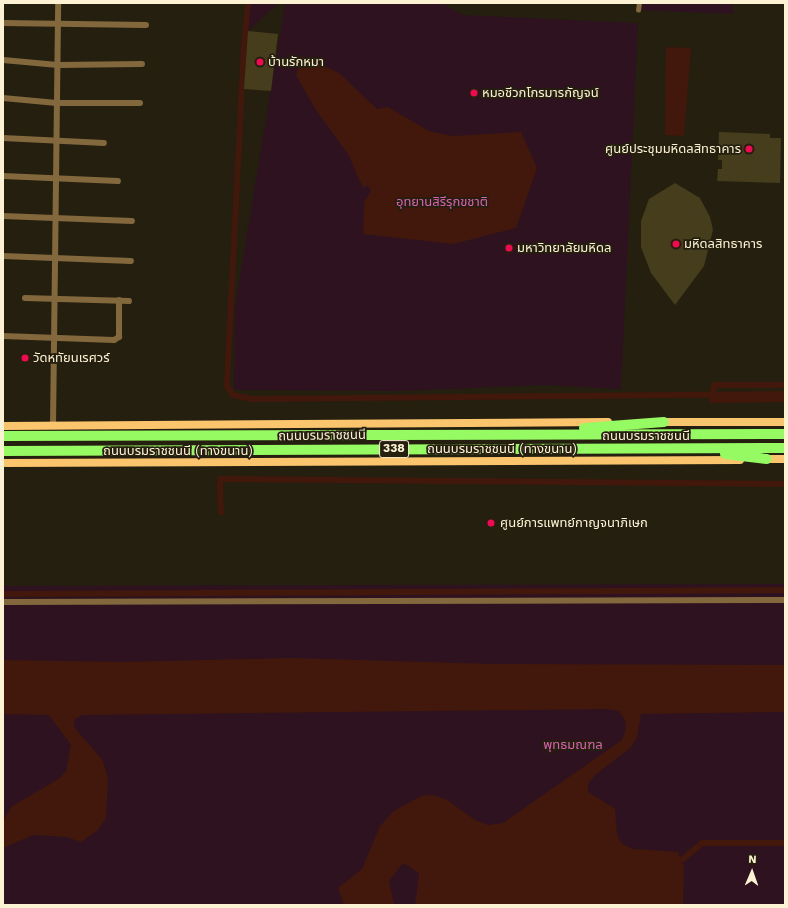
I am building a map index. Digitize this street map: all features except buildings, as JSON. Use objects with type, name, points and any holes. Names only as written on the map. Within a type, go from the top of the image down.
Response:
[{"type":"highway","points":[[506,434],[664,422]]},
{"type":"highway","name":"ถนนบรมราชชนนี","points":[[3,436],[785,434]]},
{"type":"highway","name":"ถนนบรมราชชนนี","points":[[3,450],[785,448]]},
{"type":"highway","points":[[650,449],[767,459]]},
{"type":"main road","name":"ถนนบรมราชชนนี (ทางขนาน)","points":[[3,426],[785,422]]},
{"type":"main road","name":"ถนนบรมราชชนนี (ทางขนาน)","points":[[3,463],[785,459]]},
{"type":"street","points":[[53,426],[58,3]]},
{"type":"street","points":[[638,10],[639,3]]},
{"type":"street","points":[[3,23],[58,25],[146,25]]},
{"type":"street","points":[[3,60],[58,65],[142,64]]},
{"type":"street","points":[[3,98],[57,103],[140,103]]},
{"type":"street","points":[[3,138],[56,142],[104,143]]},
{"type":"street","points":[[3,176],[118,181]]},
{"type":"street","points":[[3,216],[55,220],[132,221]]},
{"type":"street","points":[[3,256],[131,261]]},
{"type":"street","points":[[25,298],[129,301]]},
{"type":"street","points":[[3,336],[53,339],[117,339],[119,300]]},
{"type":"street","points":[[3,602],[785,600]]},
{"type":"green space","points":[[250,3],[278,3],[248,31]]},
{"type":"green space","name":"อุทยานสิรีรุกขชาติ","points":[[285,3],[442,3],[463,15],[638,23],[621,389],[544,385],[399,391],[234,390],[235,306]]},
{"type":"green space","points":[[639,3],[733,3],[733,14],[638,10]]},
{"type":"green space","name":"พุทธมณฑล","points":[[785,584],[785,905],[3,905],[3,586]]},
{"type":"shaded area","points":[[666,47],[691,48],[684,136],[665,135]]},
{"type":"shaded area","points":[[302,56],[339,73],[377,109],[388,107],[429,131],[452,136],[521,132],[537,168],[516,228],[453,244],[363,234],[364,202],[371,191],[368,185],[363,188],[348,154],[316,110],[296,75]]},
{"type":"shaded area","points":[[291,658],[493,664],[785,665],[785,712],[641,714],[637,738],[630,748],[595,775],[588,784],[588,792],[615,809],[617,835],[622,844],[633,849],[678,852],[684,867],[683,905],[415,905],[419,873],[403,863],[389,881],[394,905],[344,905],[338,888],[362,869],[380,826],[394,811],[421,796],[433,795],[447,800],[475,820],[488,825],[503,823],[622,740],[626,729],[625,720],[619,711],[607,709],[82,715],[74,720],[74,727],[103,761],[108,778],[106,818],[97,831],[81,842],[67,837],[33,835],[3,848],[3,821],[12,806],[59,779],[66,771],[71,745],[49,715],[3,714],[3,660],[124,662]]},
{"type":"waterway","points":[[248,3],[244,45],[227,386],[233,395],[252,399],[785,394]]},
{"type":"waterway","points":[[785,385],[714,385],[712,400],[785,399]]},
{"type":"waterway","points":[[221,512],[220,479],[785,484]]},
{"type":"waterway","points":[[3,594],[785,590]]},
{"type":"waterway","points":[[683,859],[702,843],[785,843]]},
{"type":"place","name":"บ้านรักหมา","points":[[260,62]]},
{"type":"place","name":"หมอชีวกโกรมารกัญจน์","points":[[474,93]]},
{"type":"place","name":"ศูนย์ประชุมมหิดลสิทธาคาร","points":[[749,149]]},
{"type":"place","name":"มหิดลสิทธาคาร","points":[[676,244]]},
{"type":"place","name":"มหาวิทยาลัยมหิดล","points":[[509,248]]},
{"type":"place","name":"วัดหทัยนเรศวร์","points":[[25,358]]},
{"type":"place","name":"ศูนย์การแพทย์กาญจนาภิเษก","points":[[491,523]]}]
